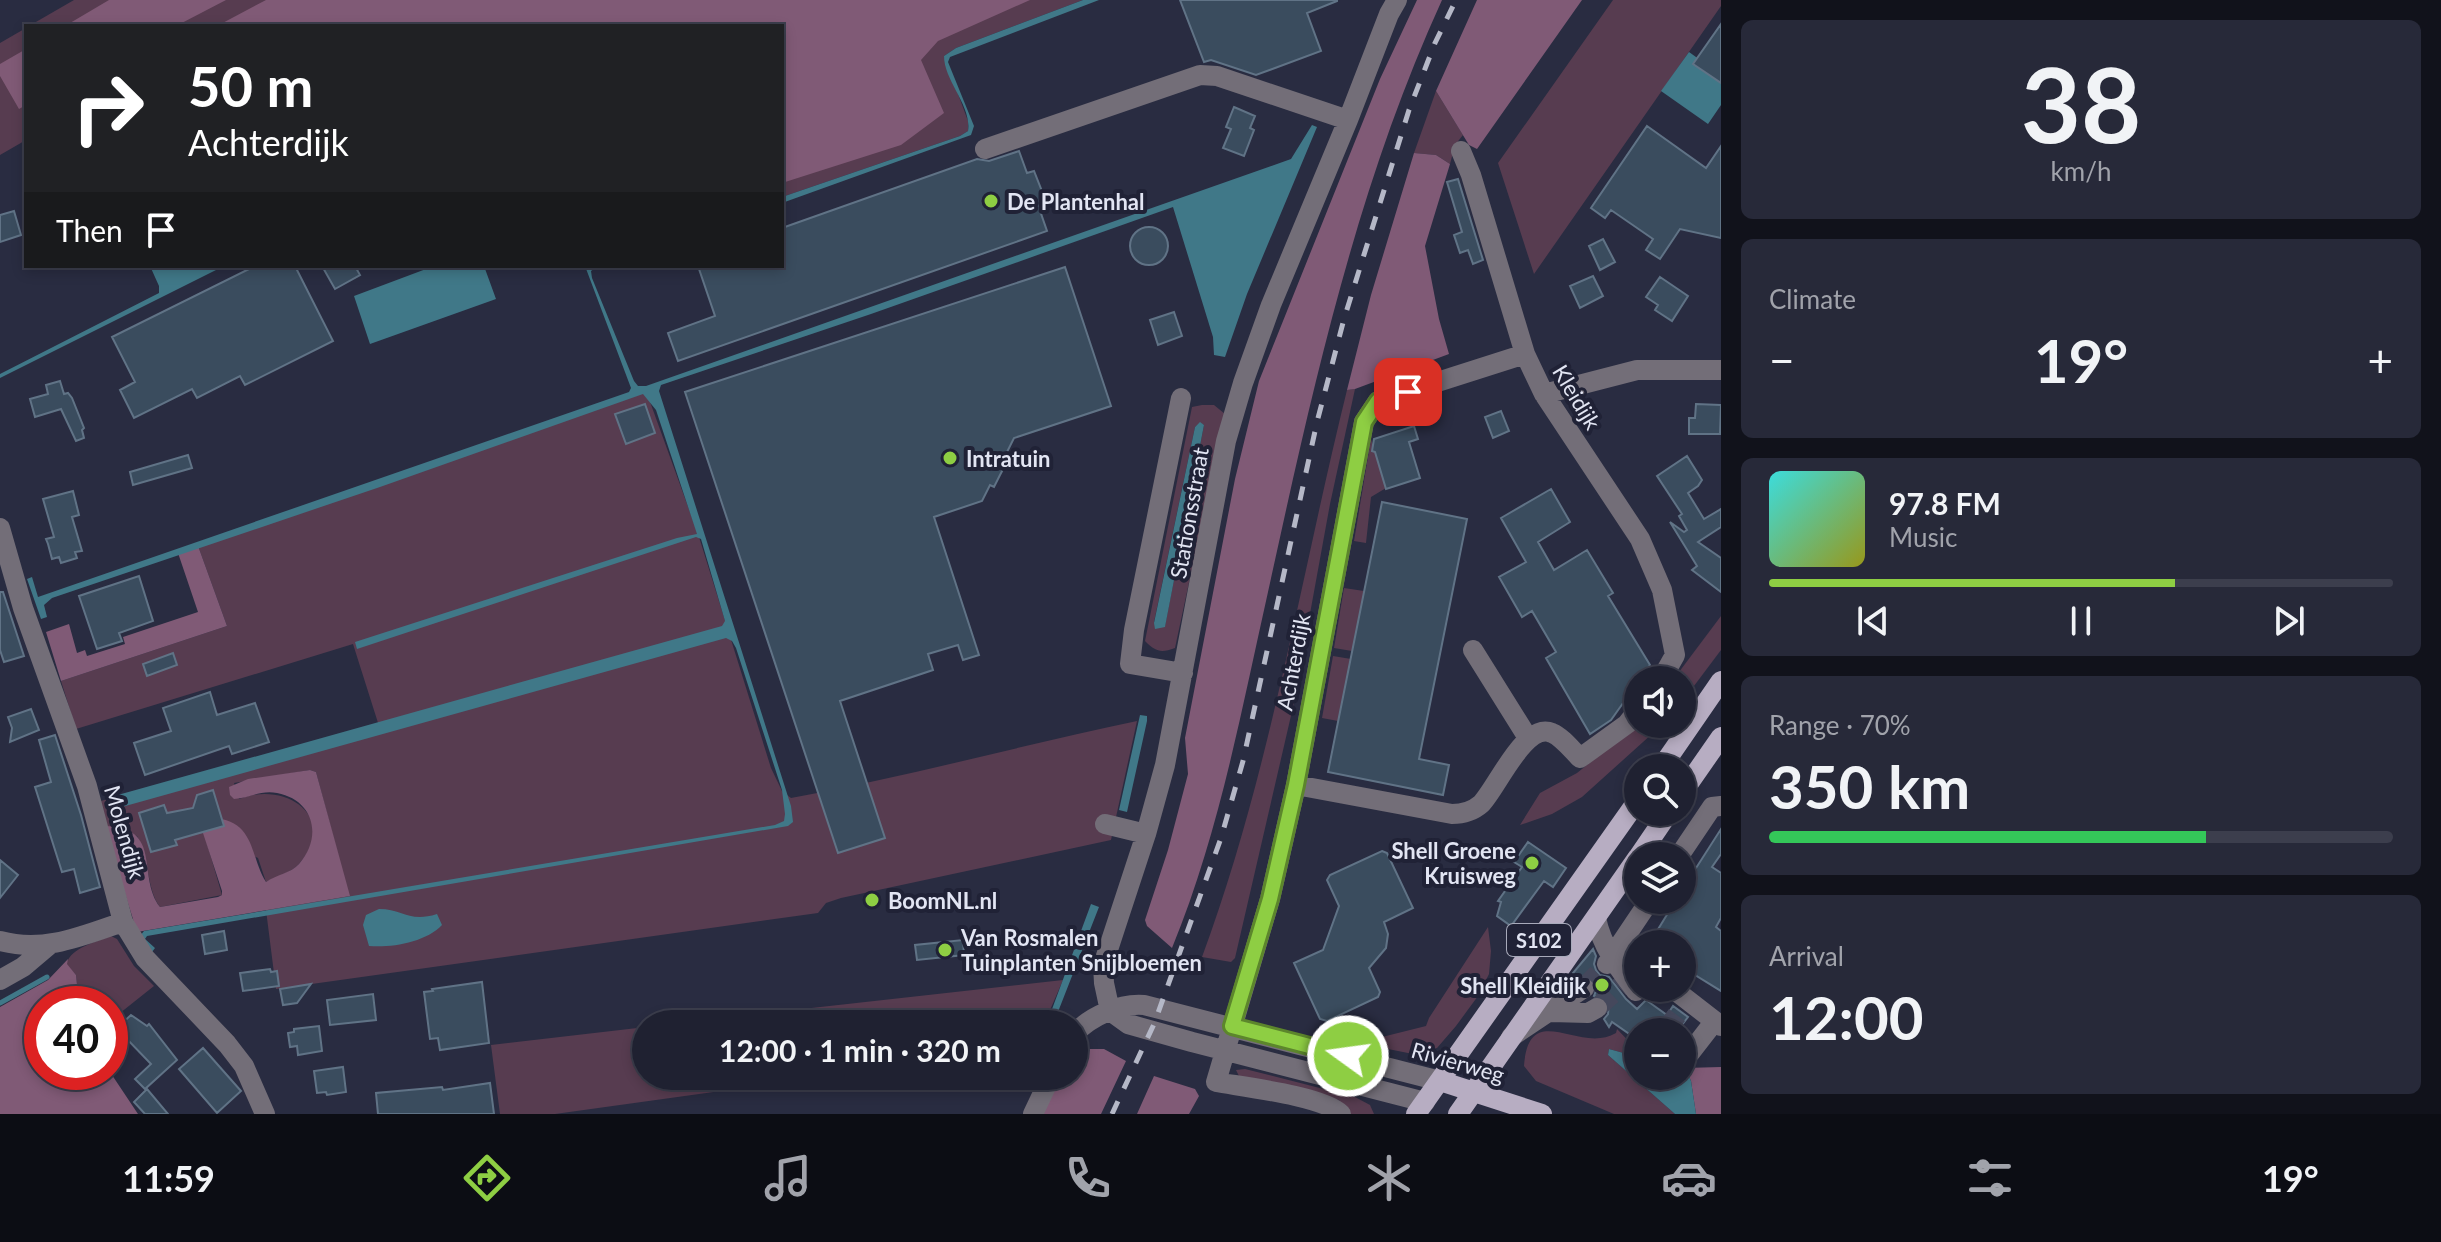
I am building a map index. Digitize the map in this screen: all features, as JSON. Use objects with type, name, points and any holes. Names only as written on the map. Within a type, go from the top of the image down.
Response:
[{"type":"main road","points":[[1671,754],[1721,681]]},
{"type":"main road","points":[[1696,773],[1721,737]]},
{"type":"main road","name":"S102","points":[[1421,1108],[1624,820]]},
{"type":"main road","name":"S102","points":[[1459,1114],[1624,877]]},
{"type":"main road","name":"Rivierweg","points":[[1440,1081],[1542,1114]]},
{"type":"main road","points":[[1421,1108],[1459,1114]]},
{"type":"street","name":"Stationsstraat","points":[[1110,1011],[1103,965],[1165,765],[1226,441],[1271,305],[1397,0]]},
{"type":"street","points":[[985,149],[1200,75],[1217,76],[1348,120]]},
{"type":"street","name":"Kleidijk","points":[[1461,151],[1525,354],[1544,394],[1640,539],[1662,590],[1675,655],[1669,666]]},
{"type":"street","name":"Achterdijk","points":[[1341,1114],[1333,1108],[1304,1099],[1216,1082],[1270,899],[1296,785],[1364,422],[1378,401],[1525,354]]},
{"type":"street","points":[[1544,394],[1637,370],[1721,370]]},
{"type":"street","points":[[1181,398],[1134,630],[1130,664],[1183,673]]},
{"type":"street","name":"Molendijk","points":[[0,528],[23,608],[87,786],[123,922],[145,958],[244,1066],[265,1114]]},
{"type":"street","points":[[1473,650],[1528,738]]},
{"type":"street","points":[[1296,785],[1463,814],[1481,804],[1528,738],[1546,731],[1555,734],[1580,758],[1624,726]]},
{"type":"street","points":[[1688,842],[1712,807],[1721,806]]},
{"type":"street","points":[[1105,824],[1146,834]]},
{"type":"street","points":[[1609,961],[1641,914]]},
{"type":"street","points":[[1596,918],[1609,961],[1624,978]]},
{"type":"street","points":[[0,941],[49,945],[123,922]]},
{"type":"street","points":[[0,980],[23,967],[49,945]]},
{"type":"street","points":[[1511,1037],[1584,988]]},
{"type":"street","points":[[1685,1002],[1718,1024],[1696,1047]]},
{"type":"street","name":"Rivierweg","points":[[1110,1011],[1132,1004],[1144,1005],[1440,1081]]},
{"type":"street","points":[[1551,1012],[1588,1013],[1597,1008]]},
{"type":"street","points":[[1088,1022],[1110,1011],[1128,1024],[1421,1108]]},
{"type":"street","points":[[1033,1114],[1044,1090]]},
{"type":"shaded area","points":[[74,0],[1083,0],[956,48],[944,56],[968,121],[968,131],[784,196],[784,24],[32,24]]},
{"type":"shaded area","points":[[109,0],[226,0],[180,24],[68,24]]},
{"type":"shaded area","points":[[266,0],[1030,0],[938,41],[921,60],[944,113],[901,145],[784,182],[784,24],[221,24]]},
{"type":"shaded area","points":[[1417,0],[1442,0],[1385,144],[1339,291],[1228,772],[1189,905],[1172,948],[1147,926],[1145,920],[1188,774],[1185,738],[1235,479],[1259,381],[1380,79]]},
{"type":"shaded area","points":[[1477,0],[1582,0],[1477,149],[1469,145],[1436,91]]},
{"type":"shaded area","points":[[1613,0],[1721,0],[1721,6],[1534,274],[1498,163]]},
{"type":"shaded area","points":[[24,29],[24,141],[0,155],[0,43]]},
{"type":"shaded area","points":[[24,50],[24,106],[19,109],[0,76],[0,64]]},
{"type":"shaded area","points":[[1436,91],[1463,135],[1455,145],[1450,164],[1436,155],[1414,153]]},
{"type":"shaded area","points":[[1414,153],[1436,155],[1450,164],[1425,246],[1449,354],[1347,390],[1371,295]]},
{"type":"shaded area","points":[[645,388],[699,537],[771,768],[782,791],[791,798],[834,790],[1137,721],[1111,840],[841,898],[826,903],[818,913],[276,989],[266,910],[349,896],[316,772],[310,770],[234,783],[239,799],[257,794],[274,795],[302,807],[310,818],[314,832],[310,847],[296,867],[266,882],[258,858],[203,830],[222,895],[160,907],[152,891],[137,836],[104,826],[97,802],[379,726],[353,644],[76,729],[61,681],[227,626],[197,543]]},
{"type":"shaded area","points":[[1355,389],[1330,504],[1293,707],[1235,958],[1231,962],[1202,957],[1247,818],[1347,390]]},
{"type":"shaded area","points":[[1214,405],[1225,414],[1175,648],[1166,651],[1152,647],[1145,641],[1192,407]],"holes":[[[1200,423],[1204,425],[1165,626],[1154,622],[1195,427]]]},
{"type":"shaded area","points":[[1371,439],[1386,488],[1371,497],[1366,543],[1354,541]]},
{"type":"shaded area","points":[[197,543],[227,626],[61,681],[46,632],[69,624],[77,653],[85,650],[87,656],[125,644],[123,637],[198,612],[177,550]]},
{"type":"shaded area","points":[[1344,588],[1364,591],[1352,651],[1334,648]]},
{"type":"shaded area","points":[[1721,616],[1721,650],[1696,683],[1696,666],[1684,666]]},
{"type":"shaded area","points":[[1333,656],[1351,659],[1338,721],[1322,718]]},
{"type":"shaded area","points":[[1624,735],[1624,738],[1647,738],[1630,754],[1624,754],[1624,759],[1582,797],[1552,814],[1520,825],[1540,793],[1577,773]]},
{"type":"shaded area","points":[[310,770],[316,772],[350,896],[137,932],[104,826],[123,828],[142,844],[153,894],[160,907],[218,897],[222,891],[202,830],[217,818],[230,821],[245,834],[266,882],[299,864],[311,842],[312,832],[307,811],[290,797],[265,793],[234,799],[229,787],[248,779]]},
{"type":"shaded area","points":[[1488,927],[1491,951],[1489,974],[1478,996],[1437,1048],[1413,1054],[1358,1043],[1426,1026]]},
{"type":"shaded area","points":[[111,936],[117,939],[134,966],[154,986],[128,1007],[128,986],[77,986],[76,975],[66,964],[73,953]]},
{"type":"shaded area","points":[[68,959],[67,964],[76,975],[77,986],[37,986],[48,980]]},
{"type":"shaded area","points":[[1063,980],[1050,1010],[794,1010]]},
{"type":"shaded area","points":[[24,994],[24,1090],[122,1090],[138,1114],[0,1114],[0,1007]]},
{"type":"shaded area","points":[[632,1029],[632,1090],[729,1090],[555,1114],[500,1114],[491,1045]]},
{"type":"shaded area","points":[[1617,1029],[1624,1036],[1624,1053],[1609,1049],[1608,1055],[1624,1069],[1624,1090],[1648,1090],[1675,1114],[1614,1114],[1536,1081],[1524,1066],[1528,1046],[1535,1035],[1546,1031],[1587,1038],[1602,1038],[1616,1033]]},
{"type":"shaded area","points":[[1088,1049],[1104,1049],[1126,1061],[1101,1114],[1042,1114],[1055,1090],[1088,1090]]},
{"type":"shaded area","points":[[1721,1067],[1721,1114],[1696,1114],[1692,1090],[1696,1090],[1696,1068]]},
{"type":"shaded area","points":[[1245,1069],[1355,1097],[1370,1105],[1374,1114],[1349,1114],[1339,1100],[1239,1076],[1236,1070]]},
{"type":"shaded area","points":[[1154,1076],[1195,1089],[1199,1096],[1189,1114],[1137,1114]]},
{"type":"water","points":[[1083,0],[1099,0],[950,57],[948,62],[974,126],[971,135],[784,202],[784,196],[968,131],[966,112],[945,65],[944,56],[956,48]]},
{"type":"water","points":[[1689,52],[1721,75],[1721,105],[1708,124],[1661,91]]},
{"type":"water","points":[[1312,125],[1317,127],[1247,294],[1225,357],[1214,355],[1213,337],[1173,207],[661,385],[659,391],[791,806],[793,822],[788,826],[147,936],[145,939],[155,948],[152,952],[140,936],[144,931],[775,825],[784,821],[782,790],[736,648],[726,638],[111,810],[107,798],[722,626],[725,621],[701,539],[696,537],[357,649],[355,642],[697,534],[656,410],[643,394],[52,598],[44,605],[47,617],[41,619],[27,579],[32,577],[38,597],[629,392],[631,388],[586,268],[595,268],[591,271],[592,278],[634,381],[638,386],[646,386],[1291,159]]},
{"type":"water","points":[[151,268],[220,268],[0,378],[0,374],[159,293]]},
{"type":"water","points":[[429,268],[485,268],[496,299],[370,344],[354,296]]},
{"type":"water","points":[[1200,422],[1204,425],[1165,627],[1155,629],[1195,427]]},
{"type":"water","points":[[1140,715],[1147,716],[1147,721],[1127,812],[1119,810]]},
{"type":"water","points":[[1091,904],[1099,907],[1059,1010],[1052,1010]]},
{"type":"water","points":[[379,909],[420,917],[437,914],[442,925],[427,936],[408,943],[369,946],[363,925],[366,915]]},
{"type":"water","points":[[1609,1049],[1624,1053],[1624,1069],[1608,1055]]},
{"type":"water","points":[[1648,1090],[1692,1090],[1696,1114],[1675,1114]]},
{"type":"building","points":[[1180,0],[1337,1],[1307,13],[1321,51],[1256,75],[1211,60],[1204,62]]},
{"type":"building","points":[[1721,24],[1721,83],[1693,64]]},
{"type":"building","points":[[1234,107],[1255,116],[1250,128],[1254,130],[1244,156],[1223,148],[1231,129],[1226,127]]},
{"type":"building","points":[[1647,126],[1706,168],[1721,146],[1721,238],[1680,229],[1660,259],[1646,250],[1653,239],[1611,210],[1605,218],[1591,208]]},
{"type":"building","points":[[1019,151],[1027,173],[1034,171],[1045,199],[1037,202],[1047,231],[678,361],[668,333],[715,316],[699,268],[784,268],[784,227],[977,159],[989,161]]},
{"type":"building","points":[[1458,179],[1483,260],[1473,264],[1468,250],[1460,253],[1454,235],[1462,232],[1447,182]]},
{"type":"building","points":[[14,211],[21,235],[0,242],[0,215]]},
{"type":"building","points":[[1149,227],[1162,233],[1168,246],[1162,259],[1149,265],[1136,259],[1130,246],[1136,233]]},
{"type":"building","points":[[1603,239],[1615,262],[1600,270],[1589,246]]},
{"type":"building","points":[[1065,267],[1111,406],[1014,438],[1003,460],[1007,462],[994,487],[990,485],[982,501],[934,517],[979,655],[963,660],[958,645],[928,654],[933,670],[840,701],[885,838],[838,853],[685,392]]},
{"type":"building","points":[[251,268],[296,268],[333,341],[245,385],[240,376],[197,398],[192,389],[134,418],[120,390],[135,382],[112,337]]},
{"type":"building","points":[[323,268],[356,268],[360,275],[335,289]]},
{"type":"building","points":[[1593,276],[1603,296],[1580,308],[1570,286]]},
{"type":"building","points":[[1660,277],[1688,296],[1672,321],[1655,310],[1658,305],[1646,297]]},
{"type":"building","points":[[1174,312],[1182,336],[1158,345],[1150,320]]},
{"type":"building","points":[[60,381],[64,394],[68,393],[72,398],[84,428],[84,438],[76,441],[61,409],[35,417],[30,399],[48,394],[46,385]]},
{"type":"building","points":[[645,404],[655,433],[626,444],[615,414]]},
{"type":"building","points":[[1696,404],[1721,405],[1720,434],[1689,434],[1689,418],[1695,418]]},
{"type":"building","points":[[1501,411],[1509,431],[1493,438],[1485,417]]},
{"type":"building","points":[[1414,426],[1418,439],[1409,442],[1420,478],[1386,489],[1375,452],[1372,451],[1374,439]]},
{"type":"building","points":[[188,455],[192,468],[133,485],[130,472]]},
{"type":"building","points":[[1687,456],[1702,480],[1688,493],[1704,519],[1721,509],[1721,527],[1698,542],[1721,558],[1721,592],[1692,570],[1697,566],[1670,522],[1684,532],[1687,530],[1679,516],[1682,514],[1657,476]]},
{"type":"building","points":[[1551,489],[1570,522],[1538,542],[1554,570],[1587,550],[1613,593],[1608,596],[1650,665],[1624,666],[1624,702],[1611,720],[1590,734],[1546,658],[1556,652],[1532,611],[1522,617],[1499,577],[1526,562],[1501,518]]},
{"type":"building","points":[[73,491],[79,515],[72,517],[82,551],[75,552],[77,558],[61,563],[59,557],[52,559],[46,539],[54,537],[43,499]]},
{"type":"building","points":[[1382,502],[1467,519],[1419,759],[1449,765],[1443,795],[1328,772]]},
{"type":"building","points":[[139,576],[153,621],[119,633],[122,641],[97,649],[79,596]]},
{"type":"building","points":[[0,592],[3,592],[24,656],[4,662],[0,650]]},
{"type":"building","points":[[173,653],[177,665],[147,676],[143,664]]},
{"type":"building","points":[[210,692],[217,715],[255,703],[269,742],[232,754],[229,746],[145,775],[134,743],[171,731],[163,708]]},
{"type":"building","points":[[31,709],[39,730],[10,742],[12,728],[8,717]]},
{"type":"building","points":[[55,735],[100,887],[80,893],[74,869],[62,872],[35,787],[51,782],[39,740]]},
{"type":"building","points":[[213,790],[224,826],[175,840],[177,845],[151,852],[139,813],[164,805],[167,813],[193,808],[197,795]]},
{"type":"building","points":[[1721,829],[1721,854],[1712,867],[1721,873],[1721,918],[1716,927],[1721,931],[1721,991],[1696,976],[1696,930],[1658,930],[1667,914],[1696,914],[1696,868]]},
{"type":"building","points":[[1528,842],[1566,868],[1553,887],[1544,881],[1511,926],[1497,916],[1501,902],[1498,901],[1522,867],[1514,862]]},
{"type":"building","points":[[1382,851],[1387,853],[1413,908],[1384,922],[1388,934],[1386,948],[1369,968],[1380,992],[1378,997],[1327,1021],[1320,1019],[1294,963],[1323,950],[1339,906],[1327,880],[1330,875]]},
{"type":"building","points":[[0,860],[18,875],[0,898]]},
{"type":"building","points":[[224,931],[227,950],[205,954],[202,935]]},
{"type":"building","points":[[963,940],[964,955],[917,960],[915,945]]},
{"type":"building","points":[[1593,949],[1596,970],[1600,975],[1609,977],[1624,996],[1624,1002],[1629,1002],[1637,1009],[1644,1002],[1649,1002],[1667,1015],[1673,1006],[1688,1017],[1624,1018],[1624,1030],[1612,1022],[1609,1027],[1604,1019],[1608,1014],[1609,1002],[1603,997],[1594,996],[1597,988],[1595,981],[1589,976],[1576,977],[1573,973]]},
{"type":"building","points":[[270,969],[271,972],[277,971],[279,986],[243,991],[240,973]]},
{"type":"building","points":[[482,982],[489,1043],[440,1050],[438,1038],[430,1039],[424,992]]},
{"type":"building","points":[[311,984],[297,1003],[283,1005],[280,989]]},
{"type":"building","points":[[373,994],[376,1020],[330,1025],[327,1000]]},
{"type":"building","points":[[131,1015],[147,1026],[149,1024],[177,1060],[145,1089],[135,1079],[151,1064],[128,1040],[128,1018]]},
{"type":"building","points":[[319,1026],[322,1051],[298,1055],[297,1046],[290,1047],[288,1033],[294,1032],[294,1029]]},
{"type":"building","points":[[203,1048],[241,1091],[217,1113],[179,1069]]},
{"type":"building","points":[[343,1067],[346,1092],[317,1093],[314,1071]]},
{"type":"building","points":[[490,1083],[494,1114],[378,1114],[376,1093],[442,1087],[443,1090]]},
{"type":"building","points":[[147,1089],[168,1114],[145,1114],[134,1102]]},
{"type":"waterway","points":[[0,1003],[47,977]]},
{"type":"tunnel","points":[[1584,988],[1607,964]]},
{"type":"tunnel","points":[[1597,1008],[1622,985]]},
{"type":"tunnel","points":[[1675,1018],[1683,1007]]},
{"type":"railway","points":[[1112,1114],[1154,1024],[1221,838],[1243,761],[1317,422],[1344,319],[1409,110],[1435,43],[1456,0]]},
{"type":"place","name":"De Plantenhal","points":[[991,201]]},
{"type":"place","name":"Intratuin","points":[[950,458]]},
{"type":"place","name":"Shell Groene Kruisweg","points":[[1532,863]]},
{"type":"place","name":"BoomNL.nl","points":[[872,900]]},
{"type":"place","name":"Van Rosmalen Tuinplanten Snijbloemen","points":[[945,950]]},
{"type":"place","name":"Shell Kleidijk","points":[[1602,985]]},
{"type":"route","points":[[1348,1056],[1232,1026],[1270,899],[1296,785],[1364,422],[1378,401],[1408,392]]}]
